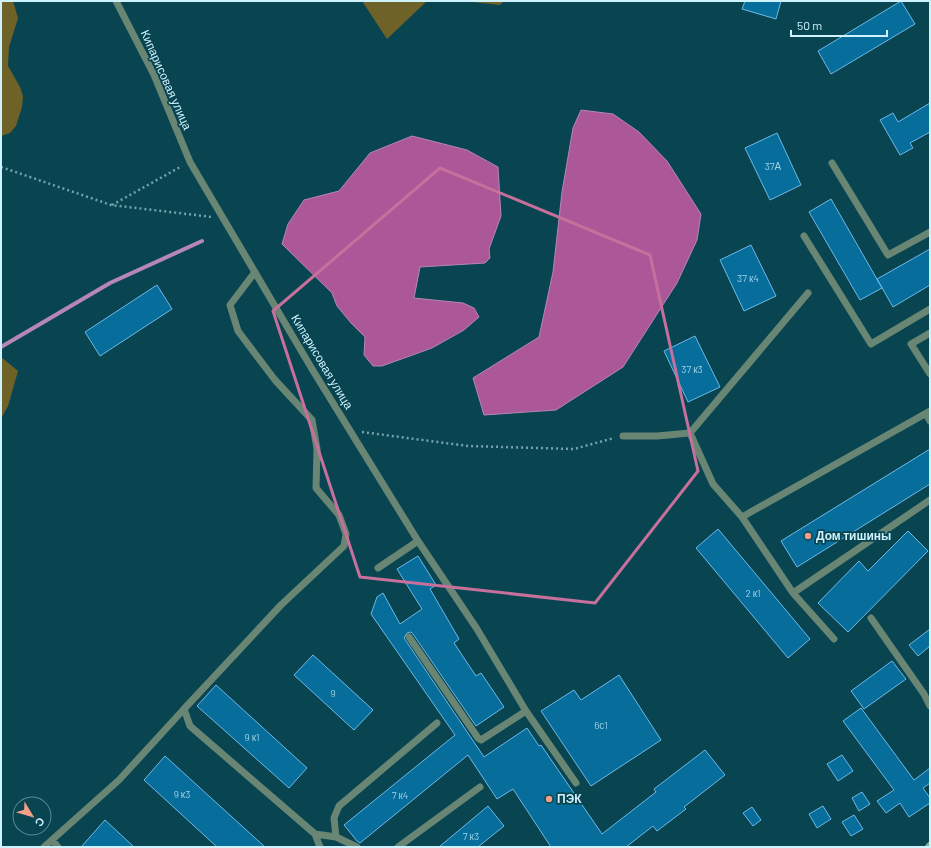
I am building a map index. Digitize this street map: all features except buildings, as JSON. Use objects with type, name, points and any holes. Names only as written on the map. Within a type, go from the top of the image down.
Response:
[{"type":"lane","name":"Кипарисовая улица","points":[[116,1],[154,75],[190,162],[312,369],[418,541],[477,629],[526,711],[576,783]]},
{"type":"lane","points":[[832,163],[888,255],[930,232]]},
{"type":"lane","points":[[804,236],[871,344],[930,309]]},
{"type":"lane","points":[[44,847],[119,780],[281,605],[344,546],[346,534],[339,515],[316,488],[316,449],[312,420],[275,380],[238,331],[230,305],[255,272]]},
{"type":"lane","points":[[623,436],[657,436],[690,433],[808,293]]},
{"type":"lane","points":[[930,333],[911,344],[930,374]]},
{"type":"lane","points":[[742,517],[928,412],[930,421]]},
{"type":"lane","points":[[690,433],[713,484],[742,517],[793,593],[834,639]]},
{"type":"lane","points":[[793,593],[930,500]]},
{"type":"lane","points":[[378,568],[418,541]]},
{"type":"lane","points":[[871,618],[927,692],[930,706]]},
{"type":"lane","points":[[409,638],[478,738],[481,740],[526,711]]},
{"type":"lane","points":[[184,709],[190,726],[316,834],[336,837],[357,847]]},
{"type":"lane","points":[[336,837],[334,818],[339,806],[437,723]]},
{"type":"lane","points":[[398,847],[480,787]]},
{"type":"lane","points":[[316,834],[320,847]]},
{"type":"lane","points":[[52,840],[58,847]]},
{"type":"path","points":[[111,205],[190,162]]},
{"type":"path","points":[[1,168],[111,205],[223,218]]},
{"type":"path","points":[[351,431],[468,446],[574,449],[623,436]]},
{"type":"highlighted area","points":[[440,168],[650,255],[698,471],[595,603],[360,577],[273,311]]},
{"type":"shaded area","points":[[1,1],[13,1],[18,18],[9,47],[8,66],[20,87],[23,96],[22,107],[16,126],[10,133],[1,136]]},
{"type":"shaded area","points":[[362,1],[427,1],[387,39]]},
{"type":"shaded area","points":[[463,1],[504,1],[500,5]]},
{"type":"shaded area","points":[[581,110],[613,114],[639,132],[667,161],[701,214],[697,240],[677,283],[623,367],[556,410],[484,415],[473,378],[539,337],[553,272],[562,192],[573,128]]},
{"type":"shaded area","points":[[412,136],[467,150],[498,167],[501,216],[489,249],[490,258],[485,263],[420,267],[414,298],[463,303],[474,308],[479,317],[464,330],[432,348],[382,366],[373,366],[364,355],[365,337],[337,306],[332,293],[282,244],[288,224],[304,200],[339,191],[370,153]]},
{"type":"shaded area","points":[[1,357],[18,371],[8,406],[1,419]]},
{"type":"waterway","points":[[1,347],[110,283],[202,241]]},
{"type":"place","name":"Дом тишины","points":[[808,536]]},
{"type":"place","name":"ПЭК","points":[[549,799]]}]
